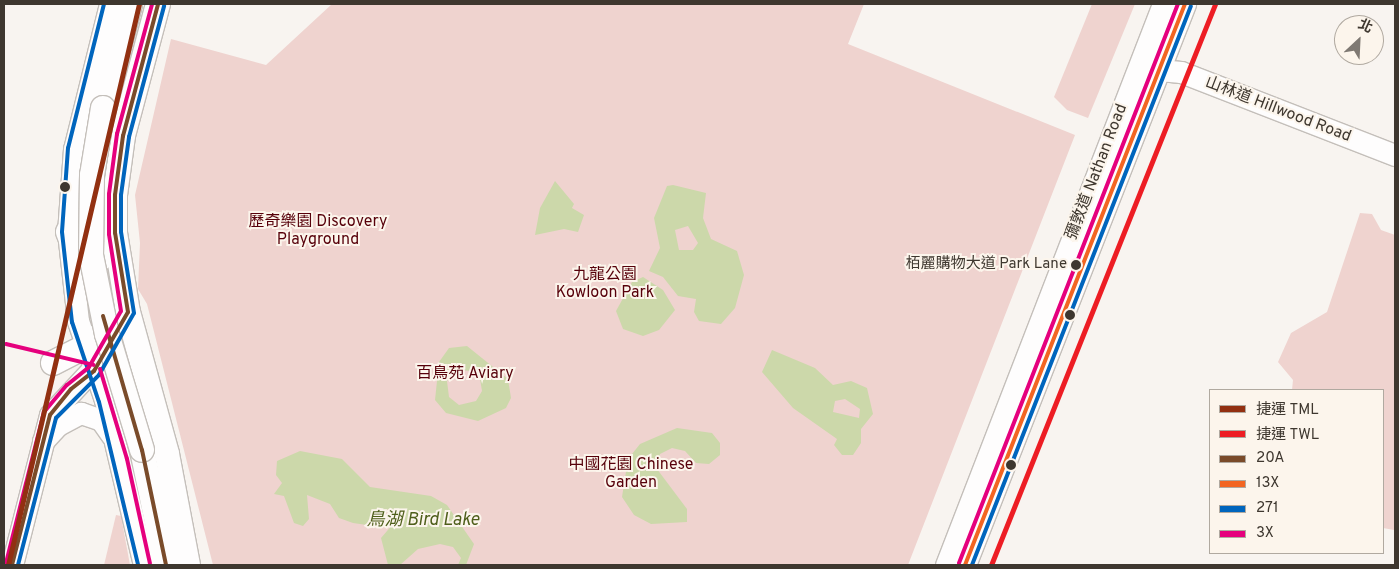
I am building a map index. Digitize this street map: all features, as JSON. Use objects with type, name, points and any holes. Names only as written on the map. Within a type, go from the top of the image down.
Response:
[{"type":"main road","points":[[110,4],[74,149],[68,232],[78,321],[116,443],[144,565]]},
{"type":"main road","points":[[130,4],[103,108],[90,202],[91,255],[107,334],[142,450],[166,565]]},
{"type":"main road","points":[[158,4],[123,136],[115,195],[115,233],[128,312],[167,454],[188,565]]},
{"type":"main road","name":"彌敦道 Nathan Road","points":[[946,565],[1163,4]]},
{"type":"main road","name":"彌敦道 Nathan Road","points":[[965,565],[1185,4]]},
{"type":"main road","name":"山林道 Hillwood Road","points":[[1159,70],[1181,72],[1395,155]]},
{"type":"main road","points":[[68,232],[76,258],[86,265],[101,261],[115,233]]},
{"type":"main road","points":[[53,363],[85,347],[128,312]]},
{"type":"main road","points":[[12,565],[40,446],[59,401],[94,370],[128,312]]},
{"type":"main road","points":[[40,446],[58,425],[81,413],[101,420],[116,443]]},
{"type":"green space","name":"九龍公園 Kowloon Park","points":[[332,4],[864,4],[848,44],[1075,135],[908,565],[213,565],[147,304],[138,289],[140,243],[135,195],[171,39],[266,65]]},
{"type":"green space","points":[[1092,4],[1135,4],[1088,118],[1067,110],[1054,97]]},
{"type":"green space","points":[[1360,213],[1372,214],[1381,230],[1395,235],[1394,530],[1384,528],[1384,389],[1292,389],[1293,380],[1278,362],[1291,333],[1327,312]]},
{"type":"green space","points":[[116,515],[121,516],[130,565],[104,565]]},
{"type":"water","points":[[555,181],[574,204],[572,208],[584,215],[578,232],[564,229],[535,235],[540,208]]},
{"type":"water","points":[[673,185],[706,193],[703,218],[711,239],[737,251],[744,275],[735,308],[721,324],[699,321],[694,312],[696,299],[678,296],[663,277],[649,271],[660,248],[654,218],[667,186]],"holes":[[[688,226],[698,243],[693,250],[679,250],[675,230]]]},
{"type":"water","points":[[643,277],[663,290],[675,310],[659,330],[643,336],[623,329],[616,311],[632,282]]},
{"type":"water","points":[[467,346],[508,379],[511,398],[506,408],[478,421],[446,413],[435,400],[439,362],[449,348]],"holes":[[[459,370],[471,371],[480,379],[482,391],[476,401],[459,405],[449,397],[447,381]]]},
{"type":"water","points":[[772,350],[815,368],[833,385],[851,381],[867,388],[873,414],[861,429],[861,443],[853,455],[842,455],[834,445],[837,439],[793,408],[762,372]],"holes":[[[845,399],[860,409],[859,418],[833,412],[835,401]]]},
{"type":"water","points":[[677,428],[712,433],[720,443],[720,455],[709,464],[696,463],[685,451],[672,448],[660,454],[657,469],[687,509],[687,522],[651,524],[634,515],[622,497],[628,459],[640,444]]},
{"type":"water","name":"鳥湖 Bird Lake","points":[[300,451],[342,459],[370,487],[431,496],[447,505],[474,544],[466,565],[458,565],[461,558],[453,547],[440,544],[418,549],[400,565],[388,565],[381,538],[399,517],[394,510],[378,509],[367,525],[353,523],[339,518],[330,504],[307,495],[309,519],[303,526],[294,523],[284,496],[274,494],[282,483],[276,475],[277,461]]},
{"type":"metro line","name":"TML","points":[[8,565],[139,4]]},
{"type":"metro line","name":"TWL","points":[[991,565],[1215,4]]},
{"type":"transit line","name":"271","points":[[104,4],[68,148],[62,232],[72,322],[99,402],[138,565]]},
{"type":"transit line","name":"3X","points":[[6,563],[44,412],[67,385],[89,367],[121,311],[109,234],[109,194],[117,134],[152,4]]},
{"type":"transit line","name":"20A","points":[[12,565],[50,415],[71,389],[94,371],[128,312],[115,233],[115,195],[123,136],[158,4]]},
{"type":"transit line","name":"3X","points":[[959,563],[1178,4]]},
{"type":"transit line","name":"13X","points":[[965,565],[1185,4]]},
{"type":"transit line","name":"271","points":[[18,565],[56,418],[99,375],[134,313],[121,232],[121,195],[129,137],[164,6]]},
{"type":"transit line","name":"271","points":[[972,565],[1191,6]]},
{"type":"transit line","name":"20A","points":[[103,316],[142,450],[166,565]]},
{"type":"transit line","name":"3X","points":[[6,344],[94,365]]},
{"type":"transit line","name":"3X","points":[[100,369],[127,459],[150,564]]},
{"type":"place","name":"栢麗購物大道 Park Lane","points":[[1076,265]]},
{"type":"park label","name":"歷奇樂園 Discovery Playground","points":[[318,231]]},
{"type":"park label","name":"百鳥苑 Aviary","points":[[465,374]]},
{"type":"park label","name":"中國花園 Chinese Garden","points":[[631,474]]}]
